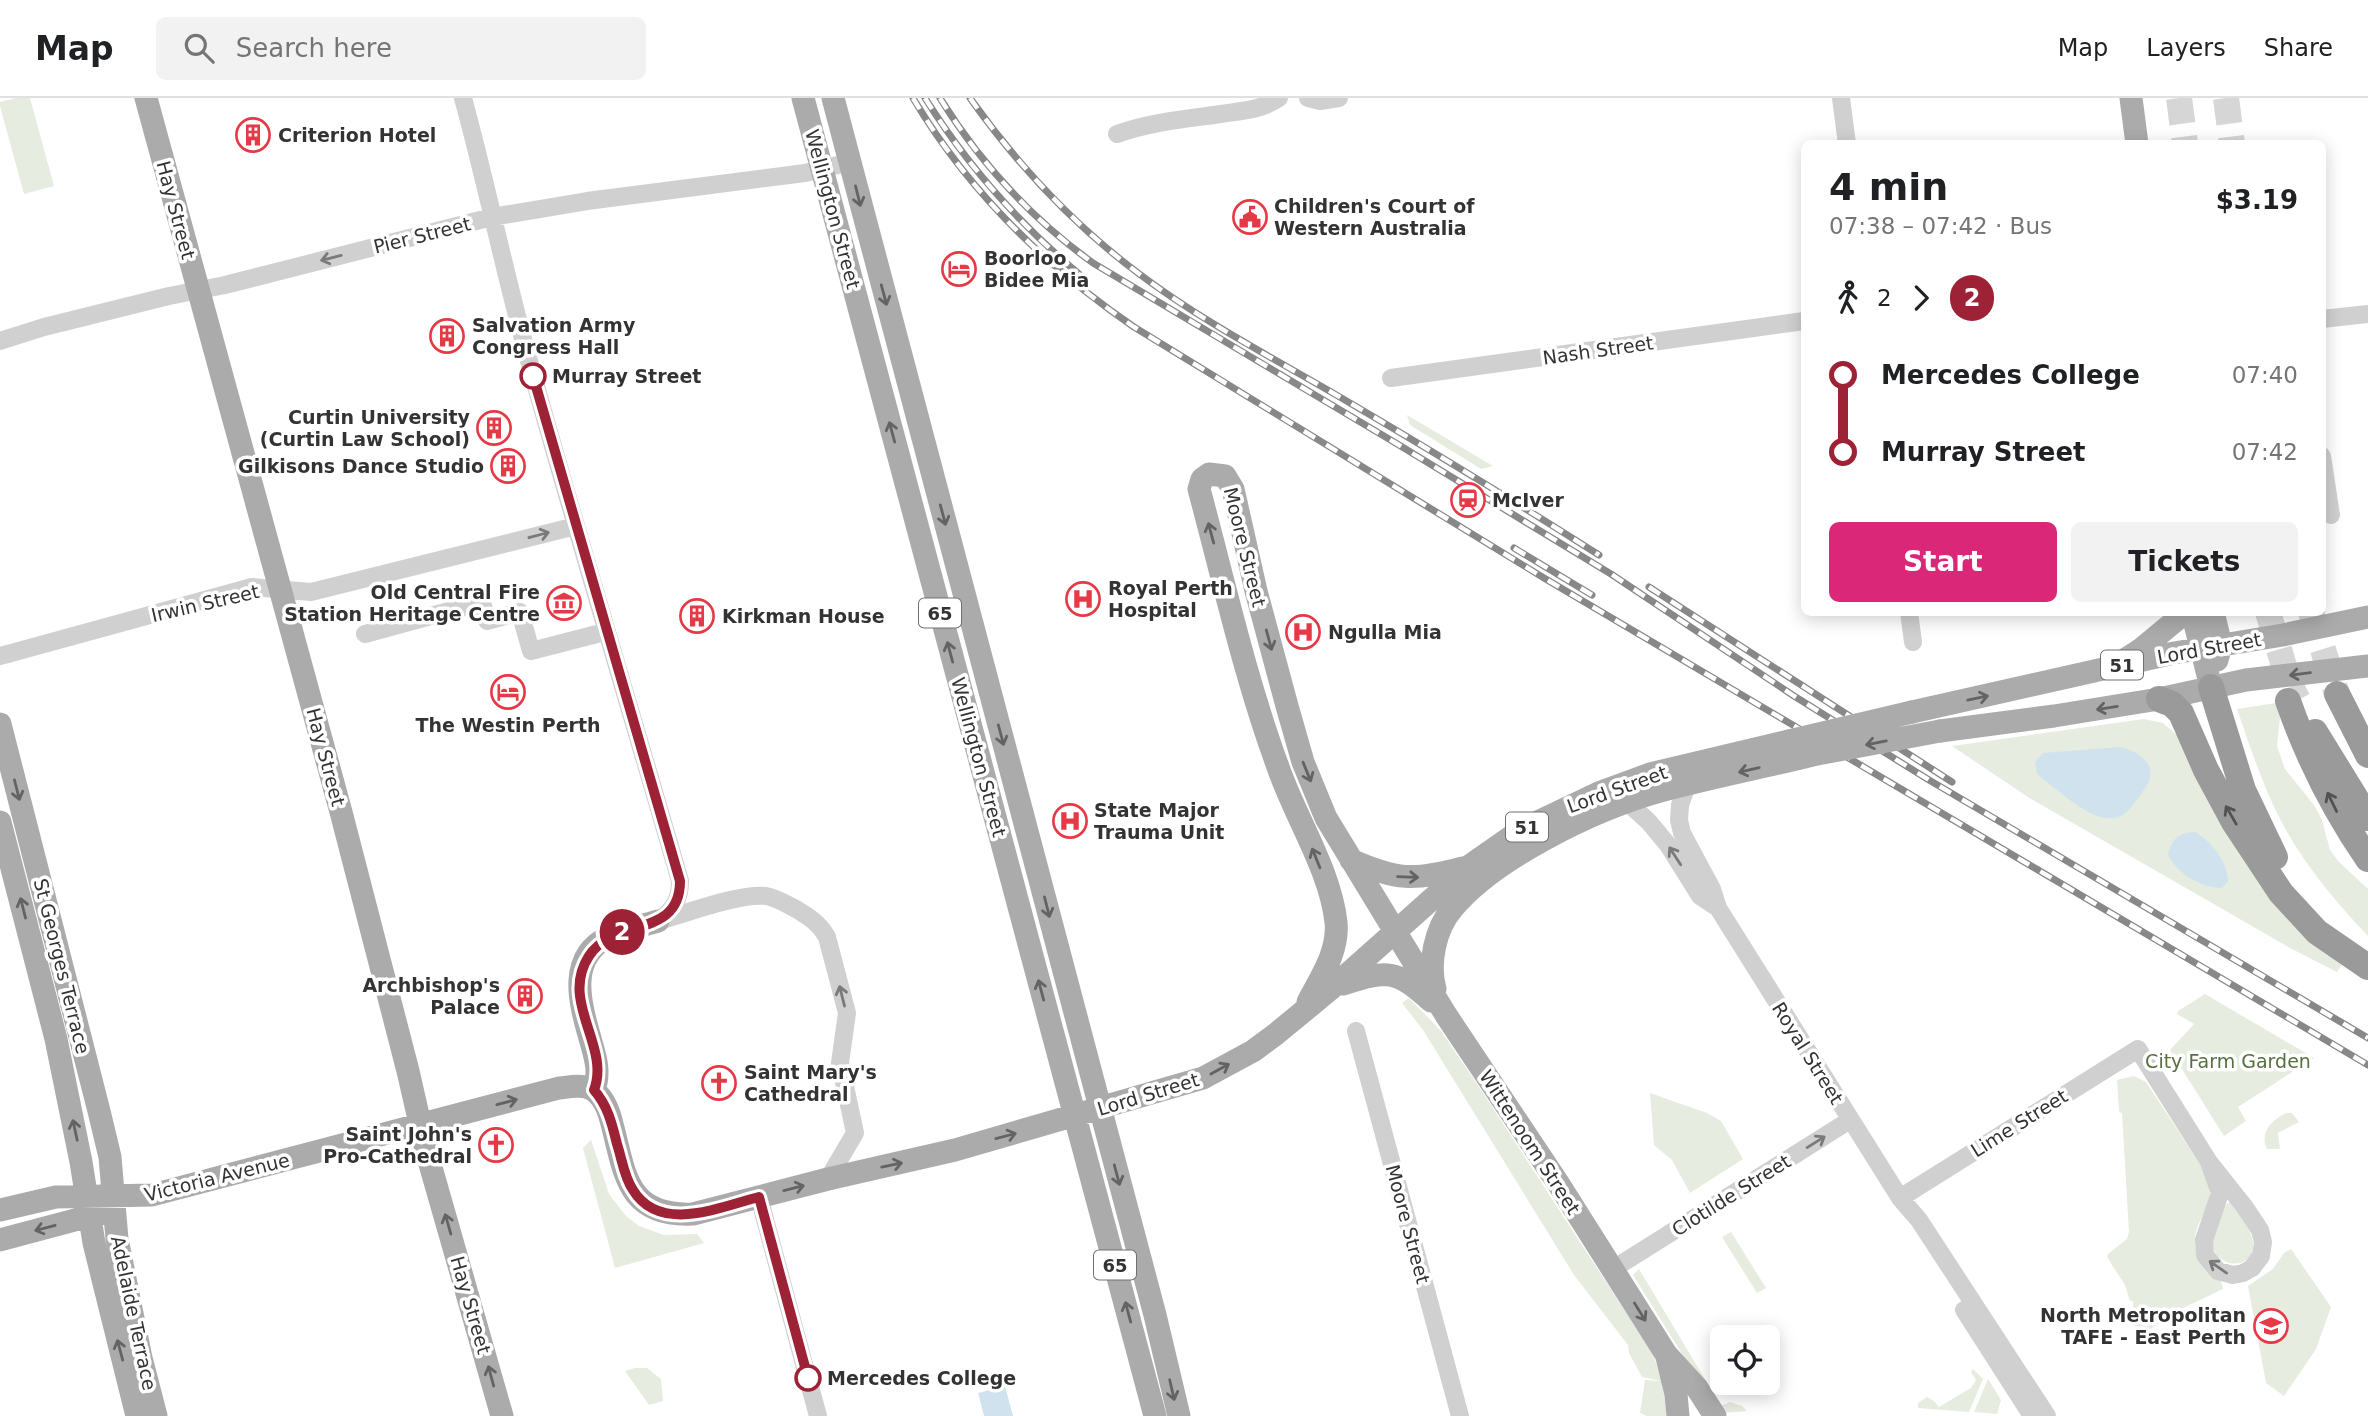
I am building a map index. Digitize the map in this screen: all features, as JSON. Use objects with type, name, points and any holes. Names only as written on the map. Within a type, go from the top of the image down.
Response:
[{"type":"highway","points":[[2211,687],[2243,790],[2271,851],[2311,909],[2361,962]]},
{"type":"highway","points":[[2337,694],[2368,755]]},
{"type":"highway","points":[[2159,699],[2172,704],[2181,713],[2206,770],[2234,822],[2281,893],[2317,932],[2361,962]]},
{"type":"highway","points":[[2368,818],[2293,700],[2300,736],[2337,813],[2368,859]]},
{"type":"main road","name":"Hay Street","points":[[146,98],[344,825],[408,1071],[419,1125],[502,1416]]},
{"type":"main road","name":"Wellington Street","points":[[803,98],[1155,1416]]},
{"type":"main road","name":"Wellington Street","points":[[833,98],[1154,1315],[1178,1416]]},
{"type":"main road","points":[[2117,98],[2122,140]]},
{"type":"main road","points":[[2131,98],[2136,140]]},
{"type":"main road","name":"Moore Street","points":[[1300,1016],[1329,961],[1336,923],[1328,889],[1278,770],[1260,714],[1199,489],[1202,479],[1209,474],[1225,476],[1233,489],[1256,591],[1303,762],[1326,818],[1396,930]]},
{"type":"main road","points":[[2111,668],[2140,650],[2181,616]]},
{"type":"main road","points":[[2194,616],[2210,647]]},
{"type":"main road","points":[[2211,687],[2213,616]]},
{"type":"main road","name":"Lord Street","points":[[594,1090],[608,1111],[627,1180],[646,1204],[664,1212],[693,1214],[955,1150],[1203,1078],[1253,1051],[1300,1016],[1468,867],[1521,830],[1601,792],[1650,774],[1912,712],[2210,647],[2368,617]]},
{"type":"main road","name":"Lord Street","points":[[1446,1014],[1434,986],[1432,964],[1440,930],[1452,908],[1483,880],[1520,854],[1562,830],[1627,802],[1812,755],[1940,731],[2159,699],[2211,687],[2368,666]]},
{"type":"main road","name":"St Georges Terrace","points":[[0,724],[110,1157],[114,1203]]},
{"type":"main road","name":"St Georges Terrace","points":[[0,822],[56,1039],[88,1206]]},
{"type":"main road","points":[[1351,860],[1396,877],[1433,876],[1468,867]]},
{"type":"main road","points":[[594,1090],[598,1068],[580,1003],[578,984],[582,967],[599,943],[610,936],[657,921]]},
{"type":"main road","name":"Wittenoom Street","points":[[1396,930],[1446,1014],[1666,1354],[1697,1388],[1714,1416]]},
{"type":"main road","points":[[1333,987],[1373,974],[1392,974],[1413,985],[1446,1014]]},
{"type":"main road","name":"Victoria Avenue","points":[[0,1240],[88,1206],[152,1195],[559,1088],[578,1086],[594,1090]]},
{"type":"main road","name":"Victoria Avenue","points":[[0,1210],[56,1197],[88,1206]]},
{"type":"main road","name":"Adelaide Terrace","points":[[114,1203],[117,1239],[141,1358],[156,1416]]},
{"type":"main road","name":"Adelaide Terrace","points":[[88,1206],[94,1243],[137,1416]]},
{"type":"main road","name":"Wittenoom Street","points":[[1666,1354],[1676,1394],[1678,1416]]},
{"type":"street","points":[[463,98],[523,339],[680,881],[680,895],[676,904],[670,913],[657,921]]},
{"type":"street","points":[[1117,134],[1138,126],[1250,110],[1279,98]]},
{"type":"street","points":[[1308,98],[1339,98]]},
{"type":"street","points":[[1840,98],[1846,140]]},
{"type":"street","name":"Pier Street","points":[[0,341],[44,327],[492,217],[823,169],[850,162]]},
{"type":"street","points":[[2326,319],[2368,314]]},
{"type":"street","name":"Nash Street","points":[[1391,378],[1801,321]]},
{"type":"street","points":[[2326,482],[2331,515]]},
{"type":"street","name":"Irwin Street","points":[[0,656],[252,587],[311,592],[576,526]]},
{"type":"street","points":[[365,634],[403,617],[482,603],[487,621],[520,612],[531,651],[597,634]]},
{"type":"street","points":[[1910,616],[1913,642]]},
{"type":"street","name":"Royal Street","points":[[1687,785],[1680,805],[1682,833],[1712,889],[1718,908],[1850,1121],[1900,1198],[1919,1220],[2043,1416]]},
{"type":"street","name":"Royal Street","points":[[1627,802],[1650,822],[1668,845],[1700,896],[1718,908]]},
{"type":"street","points":[[657,921],[750,896],[766,896],[802,913],[822,927],[847,1013],[841,1063],[855,1133],[828,1179]]},
{"type":"street","name":"Moore Street","points":[[1356,1031],[1460,1416]]},
{"type":"street","name":"Lime Street","points":[[1900,1198],[2138,1049],[2210,1162]]},
{"type":"street","name":"Clotilde Street","points":[[1613,1269],[1850,1121]]},
{"type":"street","points":[[2210,1162],[2244,1206],[2262,1236],[2261,1256],[2255,1265],[2243,1273],[2233,1275],[2219,1271],[2206,1255],[2205,1236],[2220,1193],[2210,1162]]},
{"type":"street","points":[[759,1197],[818,1416]]},
{"type":"street","name":"Royal Street","points":[[1900,1198],[1913,1230],[2016,1392],[2043,1416]]},
{"type":"street","points":[[2011,1416],[2016,1392]]},
{"type":"green space","points":[[30,98],[54,186],[24,194],[0,106],[0,102]]},
{"type":"green space","points":[[1407,415],[1493,466],[1481,469],[1410,425]]},
{"type":"green space","points":[[2276,703],[2280,718],[2277,746],[2285,769],[2314,805],[2322,820],[2330,850],[2368,889],[2368,936],[2331,895],[2298,850],[2262,779],[2237,709]]},
{"type":"green space","points":[[2144,719],[2163,723],[2179,737],[2343,963],[2337,972],[2290,948],[2031,799],[1952,746]]},
{"type":"green space","name":"City Farm Garden","points":[[2205,994],[2314,1058],[2238,1107],[2246,1121],[2224,1136],[2170,1050],[2194,1024],[2177,1014],[2178,1011]]},
{"type":"green space","points":[[1409,998],[1441,1031],[1653,1354],[1665,1392],[1666,1416],[1647,1416],[1640,1413],[1645,1380],[1661,1381],[1642,1377],[1629,1353],[1628,1345],[1574,1275],[1423,1030],[1402,1003]]},
{"type":"green space","points":[[2134,1076],[2146,1082],[2207,1175],[2210,1196],[2198,1226],[2195,1244],[2199,1256],[2218,1276],[2223,1289],[2183,1308],[2150,1329],[2135,1333],[2133,1301],[2130,1301],[2125,1285],[2107,1257],[2127,1239],[2129,1232],[2122,1113],[2119,1112],[2117,1080]]},
{"type":"green space","points":[[1650,1093],[1707,1113],[1721,1121],[1743,1159],[1690,1193],[1672,1160],[1654,1145]]},
{"type":"green space","points":[[2286,1113],[2292,1113],[2299,1122],[2278,1133],[2280,1149],[2267,1149],[2265,1137],[2268,1127]]},
{"type":"green space","points":[[591,1140],[609,1194],[626,1216],[639,1226],[664,1235],[697,1234],[704,1243],[615,1268],[583,1148]]},
{"type":"green space","points":[[2231,1201],[2246,1224],[2253,1242],[2252,1254],[2245,1261],[2235,1264],[2225,1261],[2217,1254],[2212,1243],[2221,1213]]},
{"type":"green space","points":[[1731,1232],[1766,1288],[1757,1293],[1722,1237]]},
{"type":"green space","points":[[2291,1249],[2331,1307],[2316,1349],[2284,1396],[2266,1383],[2248,1286],[2273,1269],[2284,1253]]},
{"type":"green space","points":[[1639,1269],[1710,1388],[1710,1395],[1714,1395],[1721,1406],[1730,1402],[1747,1411],[1722,1413],[1697,1378],[1633,1275]]},
{"type":"green space","points":[[647,1368],[661,1379],[663,1401],[649,1405],[625,1371]]},
{"type":"green space","points":[[1973,1369],[1983,1379],[1969,1412],[1918,1408],[1918,1403],[1927,1397],[1939,1407],[1971,1388],[1976,1380],[1971,1372]]},
{"type":"green space","points":[[1988,1379],[2001,1400],[1997,1414],[1974,1412]]},
{"type":"water","points":[[2119,747],[2144,759],[2150,769],[2150,776],[2146,787],[2132,806],[2117,818],[2105,818],[2088,812],[2037,774],[2035,762],[2043,753]]},
{"type":"water","points":[[2195,832],[2212,846],[2222,860],[2228,881],[2222,888],[2190,878],[2177,867],[2168,854],[2177,837]]},
{"type":"water","points":[[1005,1386],[1013,1416],[984,1416],[978,1393]]},
{"type":"tunnel","points":[[2179,98],[2184,140]]},
{"type":"tunnel","points":[[2226,98],[2231,140]]},
{"type":"tunnel","points":[[2269,616],[2289,683],[2298,700]]},
{"type":"tunnel","points":[[2312,616],[2337,694]]},
{"type":"railway","points":[[913,98],[958,164],[1011,225],[1070,279],[1134,327],[1544,578],[2368,1065]]},
{"type":"railway","points":[[925,98],[958,147],[995,192],[1035,234],[1079,274]]},
{"type":"railway","points":[[940,98],[972,145],[1008,188],[1070,246],[1093,263],[1611,574],[1794,696],[1929,780],[2368,1038]]},
{"type":"railway","points":[[970,98],[1047,192],[1091,235],[1138,273],[1215,325],[1413,440],[1599,555]]},
{"type":"railway","points":[[1514,548],[1592,595]]},
{"type":"railway","points":[[1649,587],[1952,782]]},
{"type":"bus line","name":"2","points":[[533,376],[680,881],[680,895],[670,913],[657,921],[610,936],[599,943],[582,967],[578,984],[580,1003],[598,1068],[594,1090],[608,1111],[627,1180],[638,1197],[655,1210],[693,1214],[759,1197],[808,1378]]},
{"type":"place","name":"Criterion Hotel","points":[[253,135]]},
{"type":"place","name":"Children's Court of Western Australia","points":[[1250,217]]},
{"type":"place","name":"Boorloo Bidee Mia","points":[[959,269]]},
{"type":"place","name":"Salvation Army Congress Hall","points":[[447,336]]},
{"type":"place","name":"Murray Street","points":[[533,376]]},
{"type":"place","name":"Curtin University (Curtin Law School)","points":[[494,428]]},
{"type":"place","name":"Gilkisons Dance Studio","points":[[508,466]]},
{"type":"place","name":"McIver","points":[[1468,500]]},
{"type":"place","name":"Royal Perth Hospital","points":[[1083,599]]},
{"type":"place","name":"Old Central Fire Station Heritage Centre","points":[[564,603]]},
{"type":"place","name":"Kirkman House","points":[[697,616]]},
{"type":"place","name":"Ngulla Mia","points":[[1303,632]]},
{"type":"place","name":"The Westin Perth","points":[[508,692]]},
{"type":"place","name":"State Major Trauma Unit","points":[[1070,821]]},
{"type":"place","name":"Archbishop's Palace","points":[[525,996]]},
{"type":"place","name":"Saint Mary's Cathedral","points":[[719,1083]]},
{"type":"place","name":"Saint John's Pro-Cathedral","points":[[496,1145]]},
{"type":"place","name":"North Metropolitan TAFE - East Perth","points":[[2271,1326]]},
{"type":"place","name":"Mercedes College","points":[[808,1378]]}]
